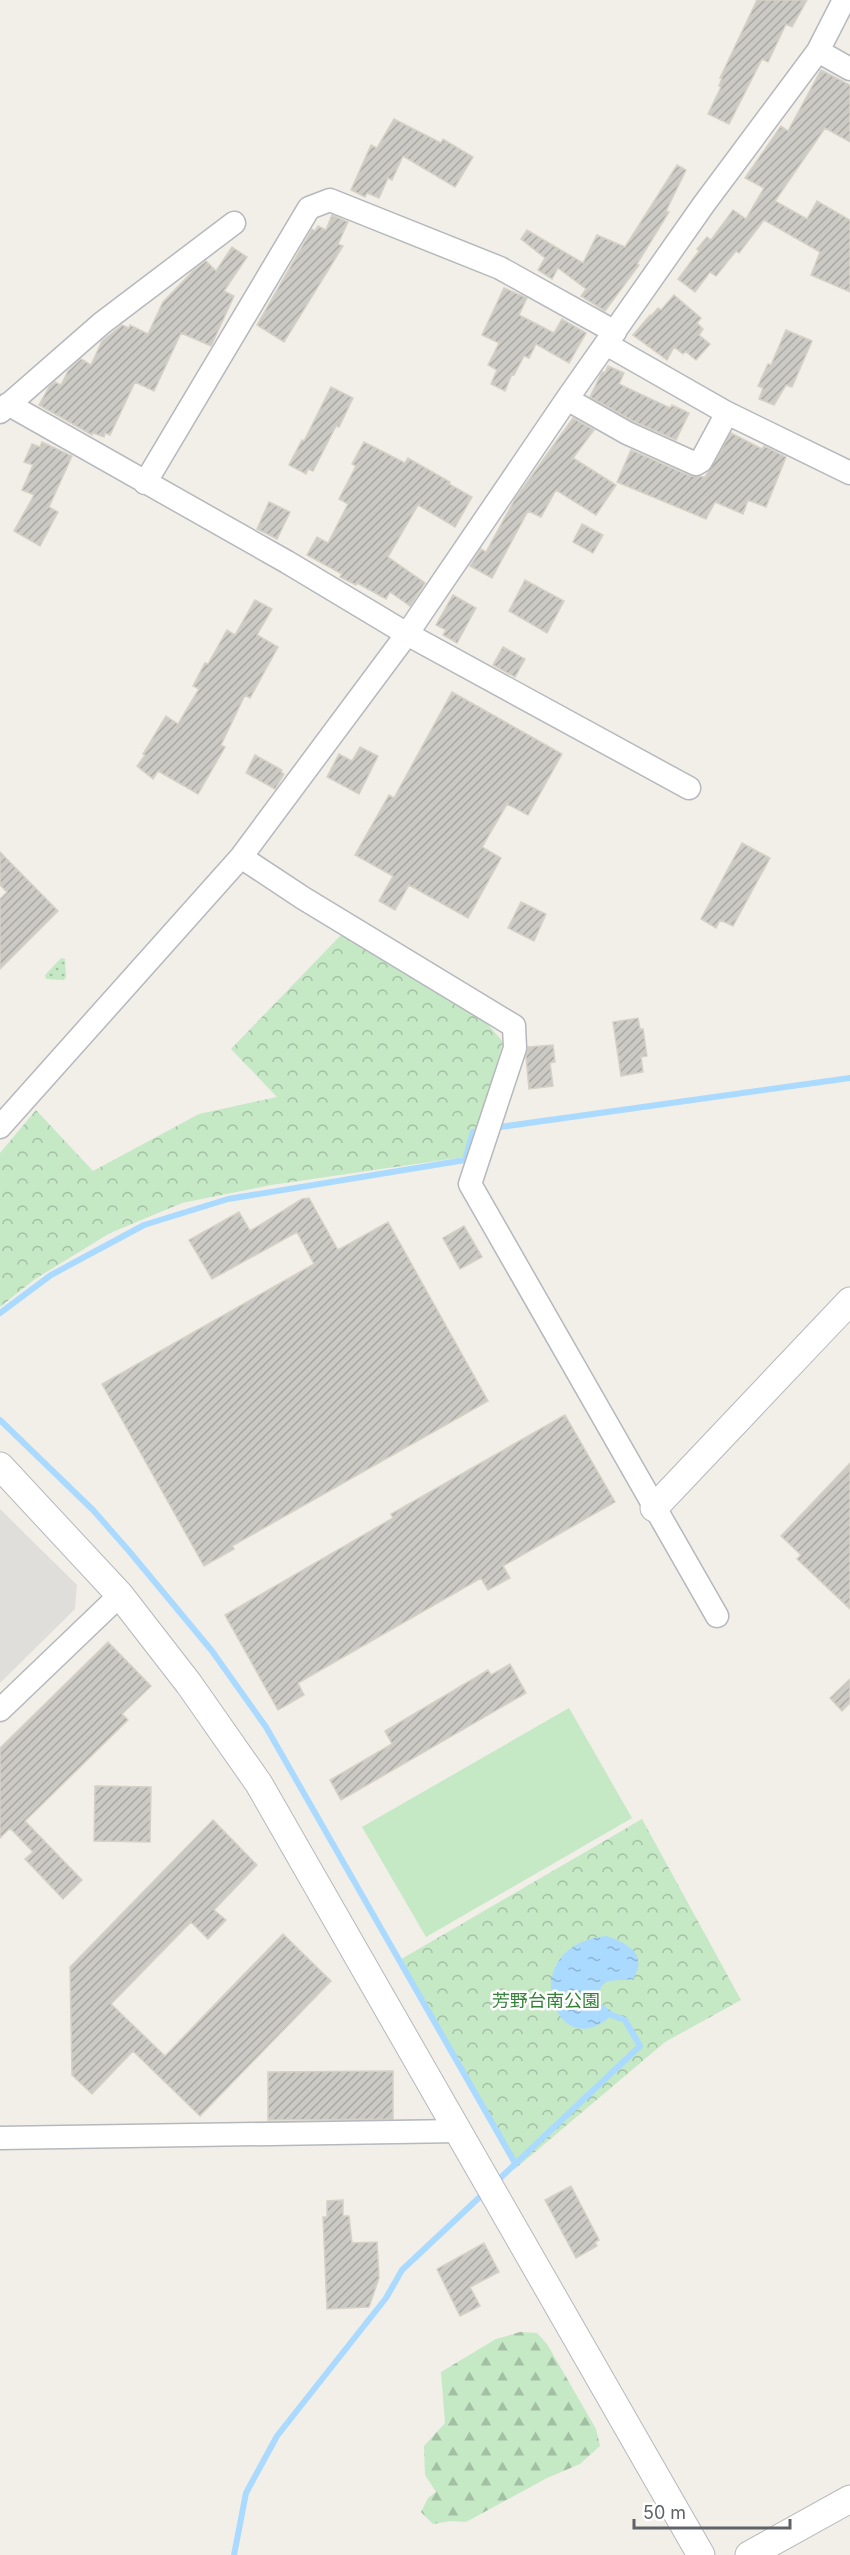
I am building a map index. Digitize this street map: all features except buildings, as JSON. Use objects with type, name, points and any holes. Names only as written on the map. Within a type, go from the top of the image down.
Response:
[{"type":"street","points":[[0,1127],[241,857],[407,634],[567,399],[704,204],[818,51],[844,0]]},
{"type":"street","points":[[818,51],[850,69]]},
{"type":"street","points":[[145,483],[309,208],[330,200],[500,268],[727,412],[850,473]]},
{"type":"street","points":[[234,223],[102,323],[4,408],[145,483],[287,562],[407,634],[689,788]]},
{"type":"street","points":[[567,399],[627,434],[696,464],[701,461],[727,412]]},
{"type":"street","points":[[241,857],[303,898],[514,1026],[515,1048],[498,1093],[496,1108],[470,1184],[717,1616]]},
{"type":"street","points":[[654,1508],[850,1301]]},
{"type":"street","points":[[0,1466],[120,1595],[189,1684],[259,1784],[701,2555]]},
{"type":"street","points":[[0,1710],[120,1595]]},
{"type":"street","points":[[0,2138],[459,2131]]},
{"type":"street","points":[[749,2555],[850,2499]]},
{"type":"shaded area","points":[[0,1509],[77,1585],[75,1609],[0,1683]]},
{"type":"green space","points":[[341,935],[484,1020],[503,1042],[471,1156],[271,1185],[182,1203],[110,1233],[35,1279],[0,1307],[0,1153],[36,1110],[93,1171],[199,1114],[277,1097],[231,1049]]},
{"type":"green space","points":[[61,958],[65,959],[66,977],[64,980],[46,979],[45,975]]},
{"type":"green space","points":[[569,1708],[632,1818],[426,1937],[362,1827]]},
{"type":"green space","name":"芳野台南公園","points":[[642,1819],[741,2000],[665,2042],[515,2169],[398,1961]]},
{"type":"green space","points":[[520,2332],[537,2333],[547,2344],[596,2429],[600,2446],[580,2464],[547,2478],[466,2522],[451,2521],[433,2524],[421,2512],[428,2498],[436,2492],[425,2475],[424,2446],[445,2423],[441,2372],[496,2339]]},
{"type":"water","points":[[606,1936],[621,1942],[633,1951],[637,1956],[637,1970],[633,1979],[608,1981],[601,1987],[599,2002],[611,2011],[612,2015],[592,2028],[574,2027],[560,2016],[552,1999],[552,1980],[559,1960],[577,1944]]},
{"type":"waterway","points":[[493,1128],[850,1078]]},
{"type":"waterway","points":[[0,1313],[51,1275],[144,1225],[228,1199],[465,1160],[473,1132],[483,1130]]},
{"type":"waterway","points":[[0,1420],[93,1510],[129,1551],[212,1651],[266,1727],[515,2163]]},
{"type":"waterway","points":[[496,2182],[640,2046],[625,2020],[604,2012]]},
{"type":"waterway","points":[[234,2555],[246,2493],[277,2436],[386,2298],[402,2270],[484,2193]]}]
